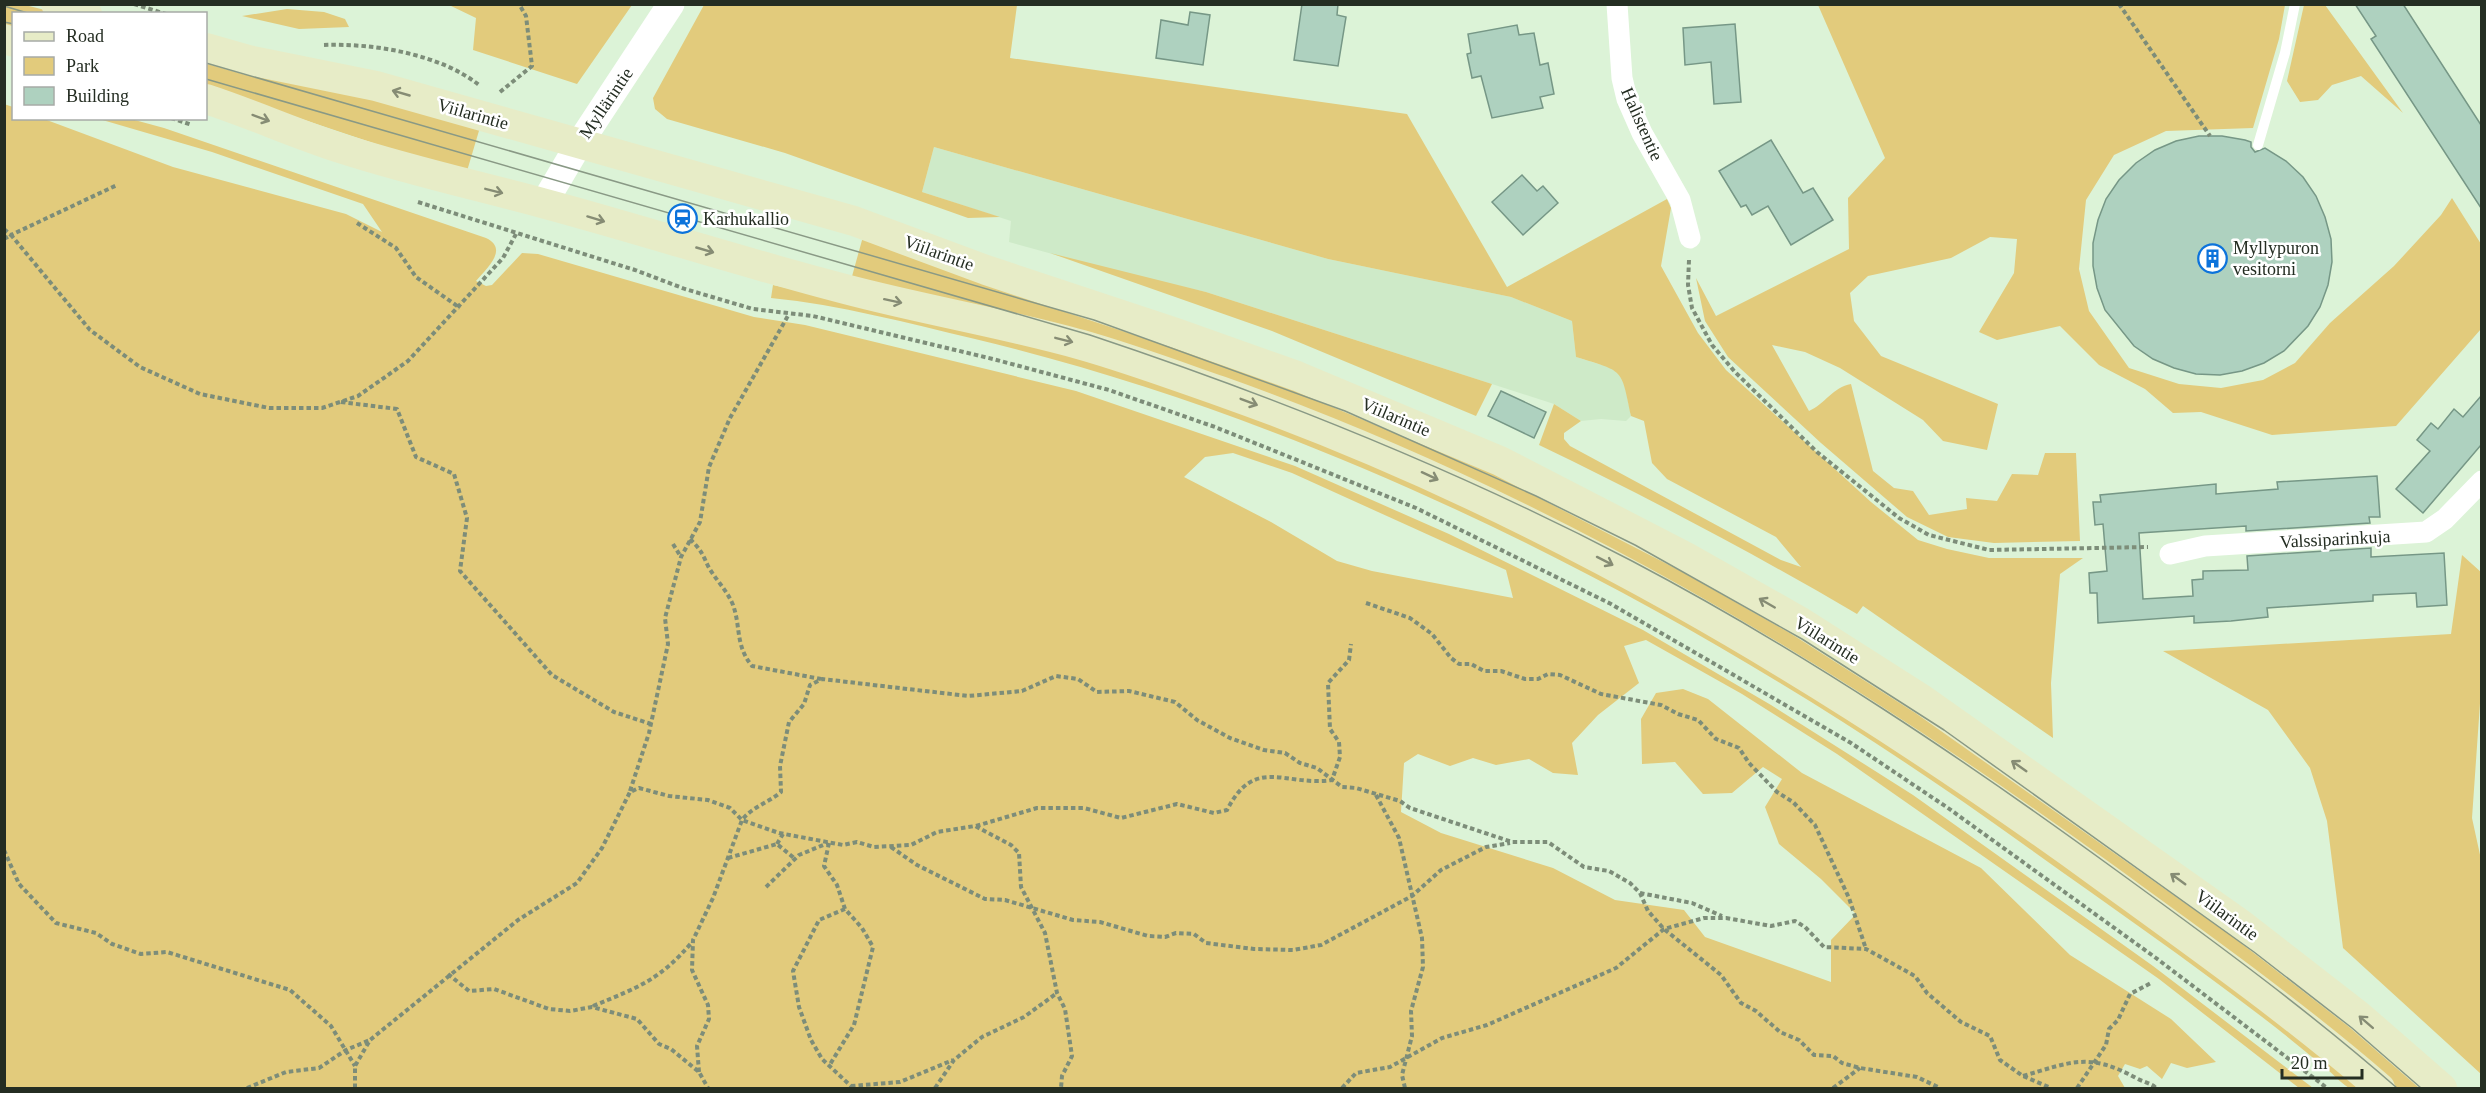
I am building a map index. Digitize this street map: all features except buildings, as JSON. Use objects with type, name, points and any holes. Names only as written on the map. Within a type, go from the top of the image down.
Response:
[{"type":"main road","points":[[56,4],[81,12]]},
{"type":"main road","name":"Viilarintie","points":[[207,48],[248,60],[376,86],[854,221],[986,270],[1187,336],[1297,376],[1500,461],[1686,557],[1799,621],[1923,700],[2242,925],[2358,1015],[2442,1089]]},
{"type":"main road","points":[[207,99],[340,148],[844,289],[1087,346],[1226,393],[1415,469],[1541,528],[1640,578],[1744,637],[1948,766],[2305,1025],[2380,1089]]},
{"type":"street","name":"Myllärintie","points":[[544,204],[579,144],[671,4]]},
{"type":"street","name":"Halistentie","points":[[1617,4],[1622,78],[1627,99],[1642,133],[1680,200],[1690,238]]},
{"type":"street","name":"Valssiparinkuja","points":[[2170,554],[2205,546],[2426,532],[2445,519],[2481,481]]},
{"type":"lane","points":[[2258,145],[2285,53],[2295,4]]},
{"type":"path","points":[[134,4],[160,12]]},
{"type":"path","points":[[499,93],[532,66],[526,16],[519,4]]},
{"type":"path","points":[[2119,4],[2210,136]]},
{"type":"path","points":[[4,239],[117,185]]},
{"type":"path","points":[[463,219],[635,270],[685,289],[753,309],[813,316],[1109,390],[1314,466],[1416,508],[1611,604],[1851,743],[1948,808],[2156,958],[2327,1089]]},
{"type":"path","points":[[357,223],[396,248],[416,277],[460,308]]},
{"type":"path","points":[[4,229],[90,330],[140,367],[200,394],[268,408],[322,408],[341,402],[358,396],[408,361],[460,308],[503,258],[516,234]]},
{"type":"path","points":[[1690,238],[1688,285],[1692,308],[1712,345],[1735,372],[1817,452],[1899,518],[1929,535],[1989,550],[2143,545],[2170,554]]},
{"type":"path","points":[[247,1089],[286,1071],[319,1068],[346,1050],[370,1040],[448,974],[488,946],[518,920],[577,883],[602,848],[636,779],[651,724],[668,644],[665,618],[681,556],[700,522],[709,466],[730,418],[789,314]]},
{"type":"path","points":[[341,402],[397,409],[416,457],[454,474],[467,518],[460,571],[552,675],[614,712],[651,724]]},
{"type":"path","points":[[690,539],[704,553],[708,566],[722,583],[734,606],[737,635],[744,656],[752,666],[822,679],[968,696],[1022,690],[1056,676],[1078,679],[1097,692],[1129,691],[1175,702],[1197,720],[1230,738],[1264,750],[1285,753],[1300,763],[1317,768],[1342,787],[1375,794],[1512,842]]},
{"type":"path","points":[[673,544],[681,556]]},
{"type":"path","points":[[1366,603],[1410,618],[1432,634],[1450,658],[1459,664],[1471,664],[1484,670],[1501,671],[1525,679],[1538,679],[1548,674],[1560,675],[1601,694],[1661,705],[1678,714],[1698,720],[1716,739],[1739,748],[1777,792],[1793,802],[1815,825],[1849,898],[1866,949]]},
{"type":"path","points":[[1332,780],[1340,757],[1339,742],[1330,729],[1328,683],[1349,660],[1352,644]]},
{"type":"path","points":[[448,974],[469,991],[494,989],[549,1009],[570,1011],[592,1007],[642,986],[671,967],[693,940],[742,820],[749,810],[769,803],[781,792],[780,766],[789,722],[804,704],[810,685],[822,679]]},
{"type":"path","points":[[630,792],[639,788],[669,796],[708,800],[730,808],[742,820],[783,834],[843,845],[857,842],[874,847],[911,845],[938,832],[975,826],[1028,813],[1037,808],[1084,808],[1121,818],[1177,804],[1214,813],[1227,810],[1233,797],[1253,779],[1269,777],[1317,782],[1332,780]]},
{"type":"path","points":[[636,779],[639,788]]},
{"type":"path","points":[[1375,794],[1399,838],[1422,938],[1423,967],[1411,1011],[1412,1036],[1402,1075],[1404,1089]]},
{"type":"path","points":[[975,826],[1011,845],[1019,853],[1021,887],[1045,933],[1057,993],[1065,1009],[1072,1056],[1062,1076],[1061,1089]]},
{"type":"path","points":[[728,858],[777,844],[783,834]]},
{"type":"path","points":[[890,846],[917,865],[985,898],[1005,900],[1073,920],[1100,922],[1148,936],[1194,934],[1206,943],[1254,949],[1293,950],[1321,945],[1412,896],[1441,870],[1486,847],[1512,842],[1548,842],[1584,867],[1609,871],[1630,883],[1640,893],[1648,911],[1664,929],[1721,975],[1741,1003],[1756,1011],[1780,1032],[1799,1040],[1814,1055],[1833,1056],[1842,1063],[1860,1068],[1917,1077],[1940,1089]]},
{"type":"path","points":[[766,886],[794,858],[829,843]]},
{"type":"path","points":[[829,843],[824,866],[837,885],[845,909],[862,928],[873,947],[854,1025],[829,1066]]},
{"type":"path","points":[[777,844],[794,858]]},
{"type":"path","points":[[4,850],[19,884],[57,923],[96,933],[112,944],[141,954],[167,952],[290,990],[332,1026],[355,1066],[356,1089]]},
{"type":"path","points":[[1640,893],[1692,903],[1726,918]]},
{"type":"path","points":[[845,909],[819,920],[793,971],[799,1007],[811,1040],[822,1059],[852,1087],[900,1082],[954,1060],[982,1037],[1024,1017],[1057,993]]},
{"type":"path","points":[[1342,1089],[1356,1073],[1390,1067],[1442,1038],[1487,1025],[1616,968],[1664,929],[1704,918],[1726,918],[1771,926],[1795,921],[1805,927],[1824,947],[1866,949],[1915,976],[1927,993],[1961,1022],[1990,1036],[2000,1060],[2023,1076],[2051,1089]]},
{"type":"path","points":[[693,940],[692,970],[708,1005],[709,1019],[697,1046],[699,1072]]},
{"type":"path","points":[[2077,1089],[2106,1045],[2109,1029],[2118,1020],[2130,994],[2151,983]]},
{"type":"path","points":[[592,1007],[637,1019],[658,1044],[671,1049],[699,1072],[708,1089]]},
{"type":"path","points":[[355,1066],[370,1040]]},
{"type":"path","points":[[935,1089],[954,1060]]},
{"type":"path","points":[[2023,1076],[2077,1060],[2119,1068],[2156,1089]]},
{"type":"path","points":[[1833,1089],[1860,1068]]},
{"type":"shaded area","points":[[934,147],[1328,259],[1511,297],[1572,321],[1576,357],[1615,369],[1623,376],[1631,416],[1626,421],[1601,419],[1581,421],[1554,404],[1206,292],[1114,271],[1009,242],[1011,221],[922,192]]},
{"type":"green space","points":[[4,5],[25,5],[53,12],[12,12],[12,32],[5,29]]},
{"type":"green space","points":[[449,5],[632,5],[577,84],[473,50],[476,18]]},
{"type":"green space","points":[[704,5],[1017,5],[1010,58],[1407,114],[1507,287],[1667,199],[1671,208],[1661,266],[1698,333],[1726,370],[1871,502],[1918,540],[1947,549],[1989,558],[2083,558],[2060,574],[2051,683],[2053,738],[1863,606],[1857,614],[1700,526],[1539,445],[1554,404],[1581,421],[1564,433],[1564,439],[1570,446],[1781,560],[1801,567],[1776,537],[1667,479],[1652,463],[1644,421],[1631,416],[1622,380],[1612,369],[1576,357],[1572,321],[1511,297],[1328,259],[934,147],[922,192],[1000,217],[968,218],[785,153],[667,119],[655,109],[653,98]]},
{"type":"green space","points":[[1818,5],[2285,5],[2279,39],[2253,128],[2166,131],[2114,155],[2086,200],[2079,269],[2089,311],[2129,368],[2179,384],[2221,388],[2263,380],[2295,363],[2330,323],[2394,266],[2441,215],[2452,198],[2481,244],[2481,329],[2396,426],[2272,435],[2201,412],[2173,413],[2145,389],[2099,365],[2060,326],[1997,340],[1979,332],[2014,273],[2017,239],[1990,237],[1951,258],[1868,276],[1850,293],[1854,321],[1881,356],[1998,404],[1987,450],[1943,441],[1923,420],[1840,368],[1805,352],[1772,345],[1809,411],[1839,388],[1851,384],[1873,471],[1894,488],[1913,491],[1929,515],[1967,509],[1966,498],[1997,501],[2012,474],[2038,475],[2045,453],[2076,453],[2080,541],[1994,543],[1948,537],[1907,517],[1821,443],[1728,357],[1705,321],[1696,278],[1716,316],[1849,249],[1848,198],[1885,158]]},
{"type":"green space","points":[[2304,5],[2325,5],[2403,113],[2361,76],[2332,85],[2318,100],[2300,102],[2287,81]]},
{"type":"green space","points":[[287,9],[324,12],[345,19],[349,27],[299,29],[242,16]]},
{"type":"green space","points":[[207,56],[481,124],[467,171],[379,145],[207,87]]},
{"type":"green space","points":[[4,104],[12,107],[12,120],[47,120],[173,167],[346,214],[382,232],[363,204],[212,152],[102,120],[135,120],[164,128],[486,238],[493,242],[496,253],[490,265],[476,281],[486,286],[492,285],[522,253],[538,254],[754,317],[805,325],[1076,391],[1295,466],[1449,534],[1643,630],[1771,705],[1913,795],[2153,966],[2313,1088],[2299,1088],[2159,979],[1837,754],[1742,694],[1646,640],[1624,646],[1639,683],[1598,715],[1572,743],[1578,775],[1553,773],[1529,759],[1496,765],[1473,758],[1450,766],[1418,754],[1404,763],[1401,812],[1441,833],[1553,868],[1615,900],[1684,910],[1705,937],[1831,982],[1831,940],[1856,914],[1821,879],[1779,844],[1765,807],[1782,779],[1763,767],[1732,793],[1703,794],[1675,762],[1642,764],[1641,719],[1656,693],[1683,689],[1708,699],[1802,773],[1981,868],[2070,955],[2171,1019],[2216,1062],[2187,1068],[2171,1063],[2162,1079],[2147,1066],[2140,1069],[2125,1064],[2118,1076],[2125,1088],[5,1088]],"holes":[[[1233,453],[1292,473],[1506,570],[1513,598],[1372,571],[1337,561],[1271,522],[1184,477],[1205,457]]]},
{"type":"green space","points":[[864,233],[1206,349],[1604,521],[1971,738],[2435,1088],[2396,1088],[2351,1050],[2148,897],[1450,476],[851,280]]},
{"type":"green space","points":[[1050,253],[1206,292],[1492,384],[1476,416],[1272,331]]},
{"type":"green space","points":[[773,285],[1023,339],[1296,430],[1581,558],[1921,758],[2368,1088],[2354,1089],[2345,1085],[2282,1032],[2206,975],[1904,762],[1781,684],[1654,610],[1523,542],[1389,480],[1253,425],[1115,377],[899,321],[848,310],[771,298]]},
{"type":"green space","points":[[2462,555],[2482,573],[2481,689],[2472,818],[2482,864],[2481,1074],[2343,948],[2327,821],[2310,768],[2268,710],[2163,651],[2451,634]]},
{"type":"tram line","points":[[4,6],[24,12]]},
{"type":"tram line","points":[[4,22],[12,24]]},
{"type":"tram line","points":[[207,63],[1094,320],[1345,411],[1536,496],[1635,545],[1802,639],[1944,730],[2254,952],[2352,1028],[2421,1088]]},
{"type":"tram line","points":[[207,79],[1090,335],[1229,384],[1366,437],[1500,496],[1632,561],[1696,596],[1882,708],[2002,789],[2156,899],[2296,1004],[2397,1088]]},
{"type":"place","name":"Karhukallio","points":[[682,219]]},
{"type":"place","name":"Myllypuron vesitorni","points":[[2212,258]]}]
